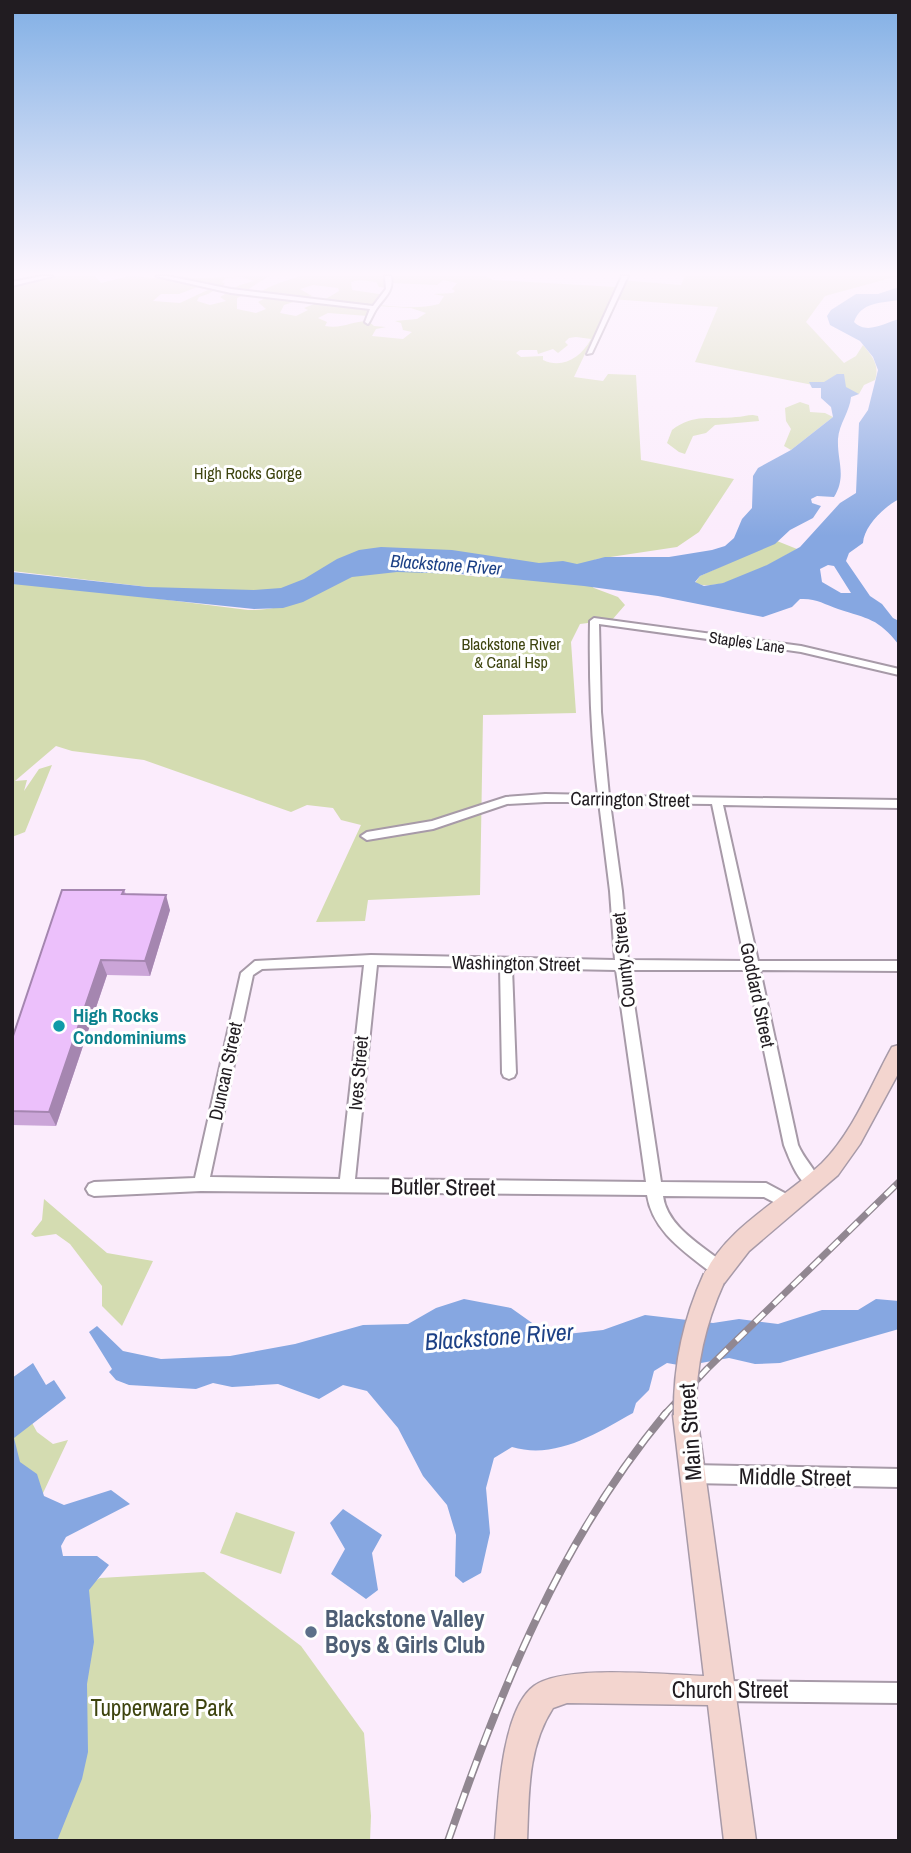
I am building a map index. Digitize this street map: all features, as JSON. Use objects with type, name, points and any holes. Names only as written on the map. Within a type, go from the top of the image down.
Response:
[{"type":"main road","name":"Main Street","points":[[740,1841],[685,1415],[686,1368],[691,1337],[699,1309],[717,1274],[741,1244],[831,1168],[853,1138],[899,1053]]},
{"type":"main road","name":"Church Street","points":[[511,1841],[515,1770],[531,1715],[543,1698],[561,1688],[720,1691]]},
{"type":"street","name":"Staples Lane","points":[[594,621],[801,649],[899,672]]},
{"type":"street","name":"County Street","points":[[594,621],[594,701],[604,798],[622,965],[653,1189],[662,1221],[717,1274]]},
{"type":"street","name":"Carrington Street","points":[[367,836],[433,825],[506,801],[545,798],[899,804]]},
{"type":"street","name":"Goddard Street","points":[[717,801],[791,1144],[798,1163],[814,1183]]},
{"type":"street","name":"Washington Street","points":[[259,964],[371,960],[622,965],[899,966]]},
{"type":"street","name":"Ives Street","points":[[347,1185],[371,960]]},
{"type":"street","points":[[506,963],[509,1073]]},
{"type":"street","name":"Duncan Street","points":[[201,1184],[247,973],[259,964]]},
{"type":"street","name":"Butler Street","points":[[94,1188],[201,1184],[766,1190],[789,1203]]},
{"type":"street","name":"Middle Street","points":[[692,1474],[899,1478]]},
{"type":"street","name":"Church Street","points":[[720,1691],[899,1693]]},
{"type":"green space","name":"High Rocks Gorge","points":[[12,362],[581,362],[574,377],[603,381],[608,374],[636,375],[641,460],[734,479],[699,532],[677,547],[597,559],[570,570],[326,572],[259,600],[12,571]]},
{"type":"green space","name":"High Rocks Gorge","points":[[697,362],[875,362],[875,380],[864,385],[859,394]]},
{"type":"green space","points":[[800,402],[809,405],[810,412],[825,413],[833,417],[791,450],[784,446],[791,429],[786,421],[785,408]]},
{"type":"green space","points":[[758,416],[759,421],[715,425],[706,433],[693,436],[685,454],[667,443],[672,430],[688,421]]},
{"type":"green space","points":[[777,541],[797,549],[733,581],[706,585],[695,583],[700,576]]},
{"type":"green space","name":"Blackstone River & Canal Hsp","points":[[356,570],[441,572],[480,577],[483,570],[575,574],[594,588],[618,597],[625,605],[612,620],[580,624],[571,642],[576,713],[483,715],[480,895],[368,900],[365,921],[316,922],[361,825],[341,820],[333,808],[307,805],[291,812],[144,760],[72,751],[56,746],[15,781],[27,780],[24,791],[39,769],[52,765],[25,832],[12,837],[12,583],[33,583],[248,610],[279,607],[305,599]]},
{"type":"green space","points":[[44,1199],[107,1253],[153,1261],[122,1326],[102,1306],[102,1286],[70,1244],[56,1234],[35,1237],[31,1234],[42,1220]]},
{"type":"green space","points":[[31,1421],[37,1432],[53,1444],[68,1440],[28,1525],[12,1437]]},
{"type":"green space","points":[[236,1512],[295,1532],[281,1574],[220,1553]]},
{"type":"green space","name":"Tupperware Park","points":[[204,1572],[301,1646],[364,1733],[371,1816],[370,1841],[12,1841],[28,1624],[100,1578]]},
{"type":"water","name":"Blackstone River","points":[[875,362],[899,362],[899,499],[876,518],[867,530],[863,543],[849,553],[846,561],[870,596],[899,621],[899,645],[878,624],[811,599],[800,599],[792,607],[763,617],[658,596],[461,574],[397,572],[352,577],[303,602],[283,608],[254,609],[12,584],[12,572],[148,587],[254,590],[281,588],[304,579],[337,559],[359,550],[381,547],[452,550],[539,563],[563,561],[577,564],[605,557],[669,557],[712,550],[725,546],[734,538],[742,519],[752,508],[753,476],[758,468],[791,450],[833,417],[831,407],[821,398],[821,388],[812,388],[809,382],[824,382],[837,374],[844,374],[846,387],[859,394],[851,397],[839,433],[841,475],[834,497],[817,496],[811,499],[812,503],[821,506],[813,518],[790,530],[775,544],[700,576],[695,582],[704,586],[723,583],[767,565],[800,547],[840,503],[856,493],[859,423],[868,410],[878,370]],"holes":[[[828,565],[834,566],[851,593],[841,593],[822,582],[820,569]]]},
{"type":"water","name":"Blackstone River","points":[[464,1299],[511,1308],[535,1325],[567,1334],[603,1330],[645,1315],[713,1323],[739,1319],[778,1324],[822,1310],[858,1310],[876,1299],[899,1301],[899,1329],[780,1363],[755,1364],[729,1358],[684,1366],[667,1363],[654,1371],[649,1390],[636,1403],[633,1413],[605,1429],[560,1447],[528,1450],[512,1447],[494,1458],[486,1488],[490,1533],[481,1573],[463,1583],[455,1576],[456,1535],[447,1505],[423,1476],[398,1428],[367,1391],[343,1385],[319,1399],[278,1384],[232,1387],[213,1383],[196,1389],[129,1385],[116,1380],[109,1372],[112,1369],[89,1332],[97,1326],[123,1351],[161,1359],[230,1356],[295,1344],[363,1325],[408,1324],[436,1308]]},
{"type":"water","points":[[33,1363],[46,1385],[54,1380],[66,1398],[14,1438],[20,1462],[37,1474],[44,1496],[64,1505],[111,1490],[130,1504],[66,1537],[61,1546],[63,1556],[97,1556],[109,1565],[89,1590],[94,1642],[87,1684],[88,1752],[82,1779],[57,1841],[12,1841],[12,1378]]},
{"type":"water","points":[[343,1509],[382,1535],[372,1553],[378,1590],[366,1599],[331,1574],[345,1549],[330,1523]]},
{"type":"building","name":"High Rocks Condominiums","points":[[62,890],[124,890],[122,894],[166,895],[145,961],[101,960],[49,1112],[12,1111],[12,1039]]},
{"type":"railway","points":[[664,1415],[707,1369],[899,1182]]},
{"type":"railway","points":[[448,1841],[513,1672],[565,1563],[629,1461],[666,1413]]},
{"type":"place","name":"High Rocks Condominiums","points":[[59,1026]]},
{"type":"place","name":"Blackstone Valley Boys & Girls Club","points":[[311,1632]]}]
